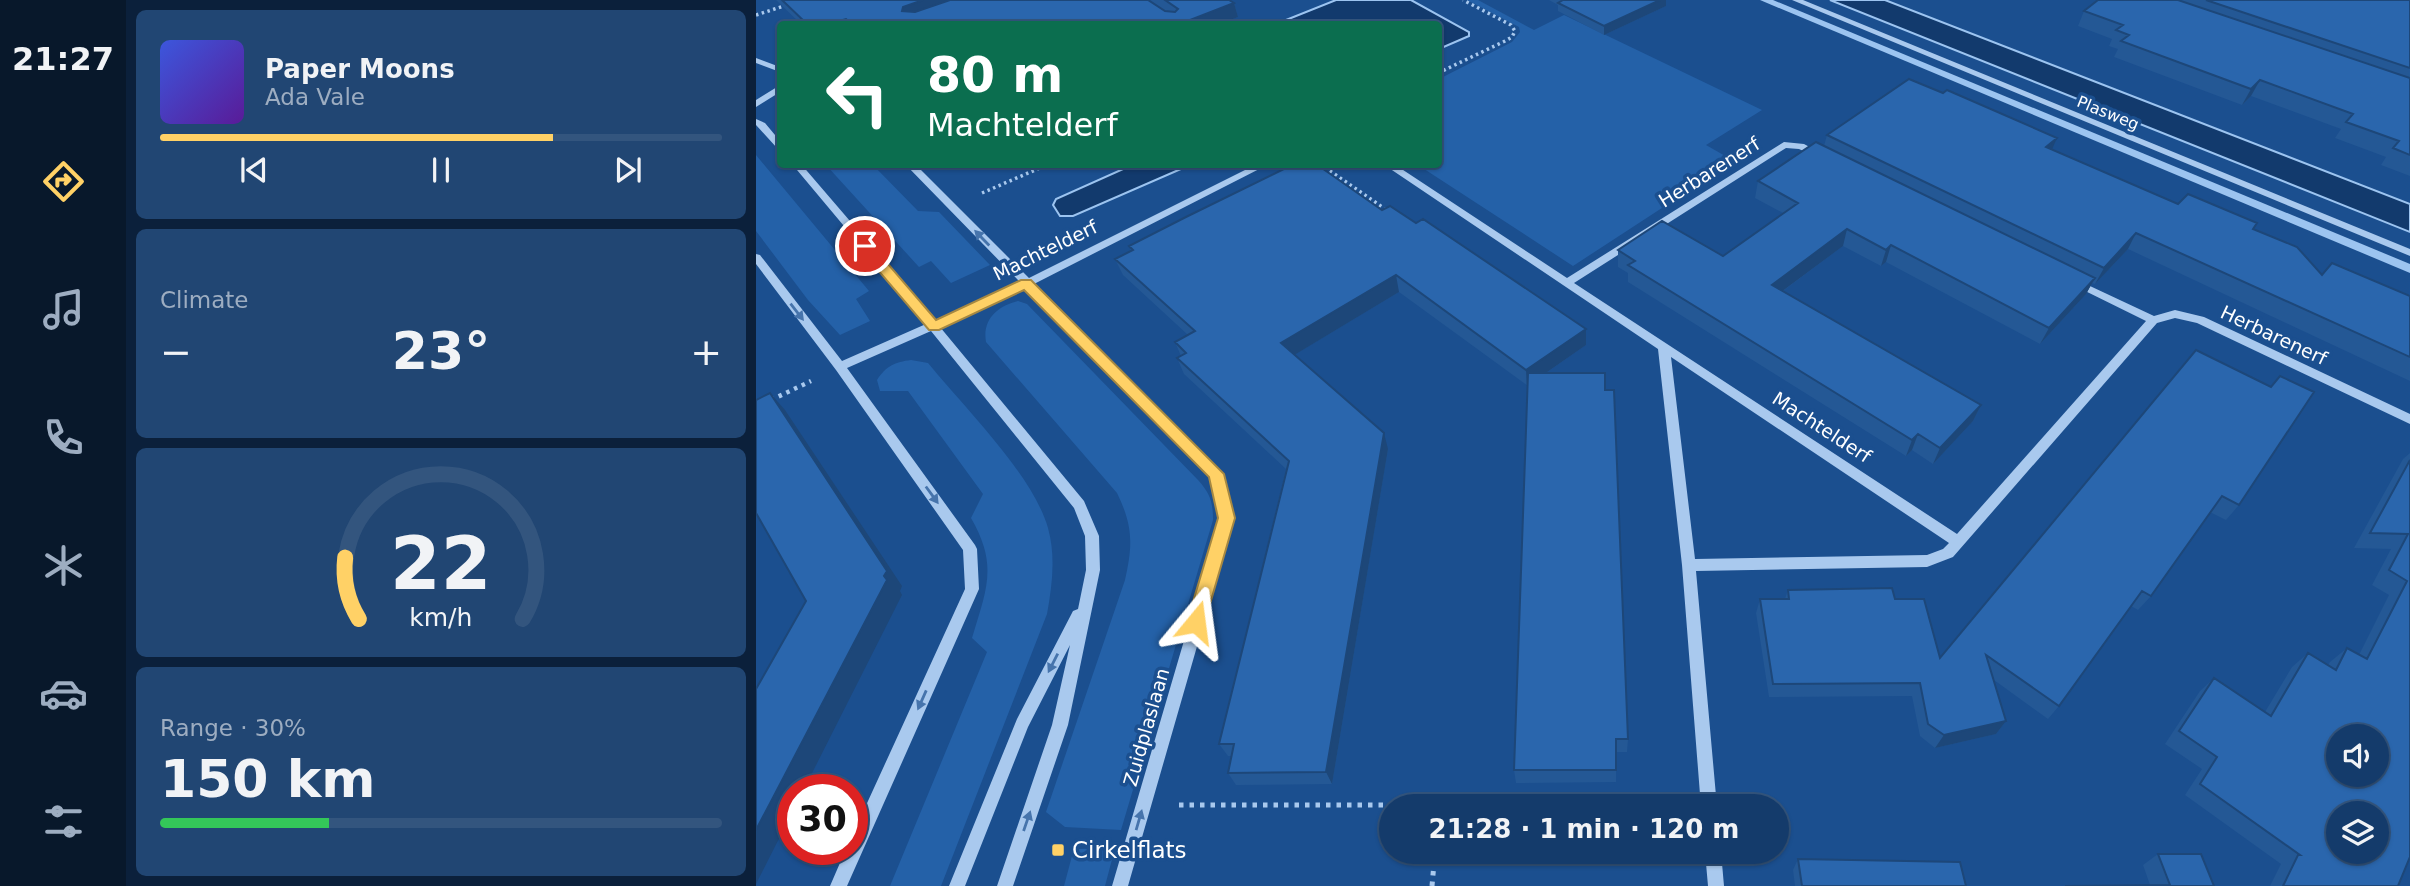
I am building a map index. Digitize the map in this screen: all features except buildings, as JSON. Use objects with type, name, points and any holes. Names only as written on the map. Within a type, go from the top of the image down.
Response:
[{"type":"street","name":"Plasweg","points":[[1796,0],[2410,253]]},
{"type":"street","points":[[756,60],[777,69]]},
{"type":"street","points":[[756,104],[777,91]]},
{"type":"street","points":[[756,122],[777,142]]},
{"type":"street","name":"Herbarenerf","points":[[1566,283],[1784,145],[1801,146],[1838,164]]},
{"type":"street","points":[[799,168],[1079,505],[1092,536],[1093,570],[1060,725],[1005,886]]},
{"type":"street","name":"Zuidplaslaan","points":[[913,168],[1216,474],[1227,518],[1120,886]]},
{"type":"street","name":"Machtelderf","points":[[840,368],[1026,284],[1257,168]]},
{"type":"street","name":"Machtelderf","points":[[1393,168],[1957,541]]},
{"type":"street","points":[[756,257],[840,368],[970,549],[972,589],[838,886]]},
{"type":"street","points":[[1689,565],[1927,561],[1948,553],[2153,320],[2068,278]]},
{"type":"street","name":"Herbarenerf","points":[[2153,320],[2175,314],[2200,320],[2410,419]]},
{"type":"street","points":[[1664,349],[1689,565],[1708,794]]},
{"type":"street","points":[[957,886],[1022,724],[1084,603]]},
{"type":"street","points":[[1714,864],[1716,886]]},
{"type":"path","points":[[1442,71],[1505,41],[1512,37],[1515,31],[1511,25],[1463,0]]},
{"type":"path","points":[[756,15],[793,4]]},
{"type":"path","points":[[951,206],[1040,168]]},
{"type":"path","points":[[1326,168],[1405,222],[1442,201]]},
{"type":"path","points":[[768,402],[840,368]]},
{"type":"path","points":[[1143,806],[1379,806]]},
{"type":"path","points":[[1432,886],[1434,864]]},
{"type":"shaded area","points":[[1336,0],[1411,0],[1469,32],[1469,36],[1442,48],[1442,21],[1284,21]]},
{"type":"shaded area","points":[[1467,0],[1478,0],[1534,30],[1564,15],[1762,110],[1706,145],[1734,161],[1573,266],[1423,168],[1442,168],[1442,77],[1512,42],[1520,32],[1519,27]]},
{"type":"shaded area","points":[[1830,0],[1885,0],[2410,204],[2410,232]]},
{"type":"shaded area","points":[[756,155],[869,291],[856,299],[870,321],[840,335],[808,300],[756,231]]},
{"type":"shaded area","points":[[829,168],[876,168],[918,211],[939,212],[990,265],[951,283],[931,261],[919,267]]},
{"type":"shaded area","points":[[1125,168],[1183,168],[1073,216],[1060,216],[1053,205],[1056,199]]},
{"type":"shaded area","points":[[1018,301],[1027,304],[1198,480],[1211,503],[1213,520],[1121,830],[1065,827],[1046,812],[1125,580],[1130,535],[1117,493],[986,342],[989,320],[1004,306]]},
{"type":"shaded area","points":[[911,360],[928,363],[1013,464],[1040,507],[1048,528],[1053,561],[1047,614],[941,886],[890,886],[987,652],[972,638],[985,590],[987,563],[985,550],[971,518],[983,494],[908,391],[880,391],[877,380],[887,368]]},
{"type":"shaded area","points":[[1115,848],[1105,886],[1064,886],[1072,856],[1078,849]]},
{"type":"waterway","points":[[1765,0],[2410,269]]},
{"type":"place","name":"Cirkelflats","points":[[1058,850]]},
{"type":"route","points":[[865,246],[934,327],[1026,284],[1216,474],[1227,518],[1196,622]]}]
